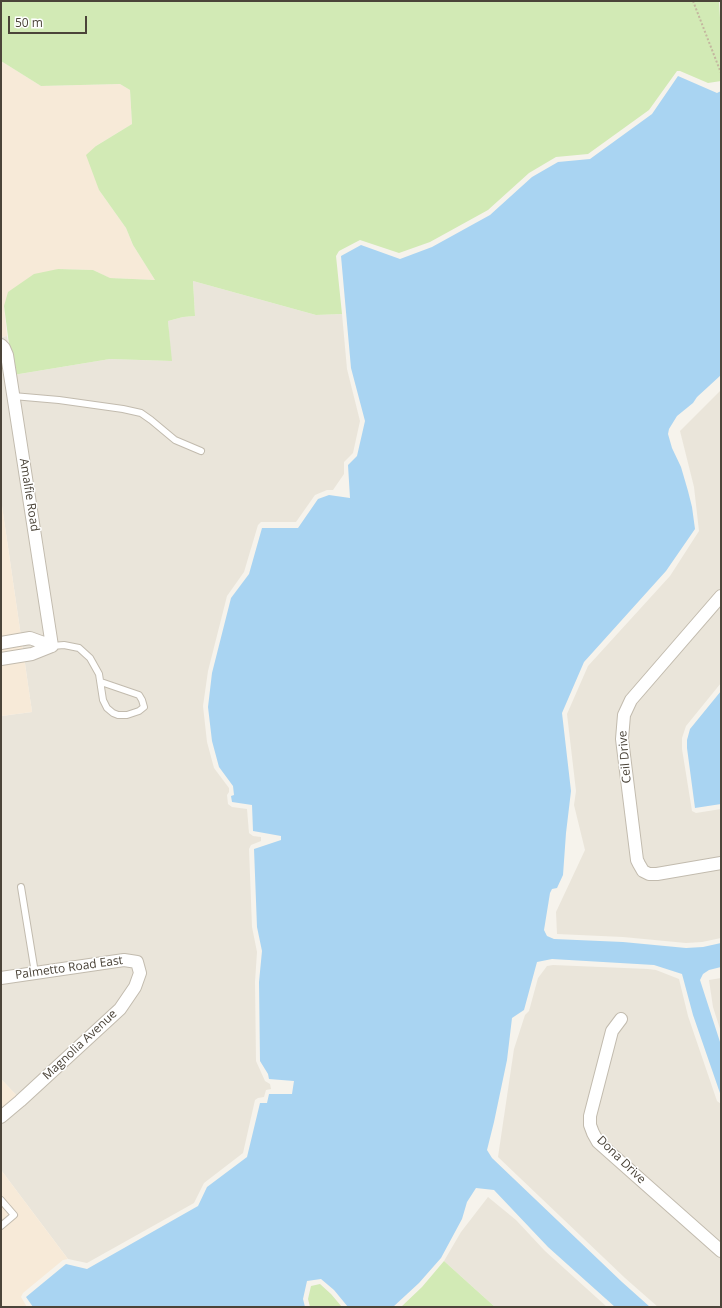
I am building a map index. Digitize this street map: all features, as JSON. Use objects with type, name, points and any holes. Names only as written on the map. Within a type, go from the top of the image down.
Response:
[{"type":"street","name":"Amalfie Road","points":[[1,345],[7,355],[52,646]]},
{"type":"street","name":"Ceil Drive","points":[[721,596],[631,700],[624,716],[622,739],[637,860],[641,868],[646,873],[657,874],[721,863]]},
{"type":"street","points":[[1,642],[30,638],[52,646]]},
{"type":"street","points":[[1,659],[32,654],[52,646]]},
{"type":"street","name":"Palmetto Road East","points":[[1,978],[124,960],[137,962]]},
{"type":"street","name":"Magnolia Avenue","points":[[1,1117],[120,1009],[129,998],[139,977],[140,973],[137,962]]},
{"type":"street","name":"Dona Drive","points":[[621,1019],[612,1031],[590,1116],[590,1125],[593,1133],[598,1142],[721,1251]]},
{"type":"lane","points":[[13,396],[59,400],[141,413],[175,440],[201,450]]},
{"type":"lane","points":[[52,646],[73,646],[84,652],[95,665],[102,682],[103,700],[106,708],[113,713],[118,715],[127,715],[139,712],[144,707],[139,695],[102,682]]},
{"type":"lane","points":[[21,887],[35,973]]},
{"type":"lane","points":[[1,1200],[14,1215],[1,1226]]},
{"type":"path","points":[[693,1],[721,73]]},
{"type":"shaded area","points":[[1,61],[41,86],[120,84],[130,90],[132,124],[96,146],[99,190],[126,228],[133,245],[155,280],[109,278],[93,270],[58,269],[4,306],[7,336],[1,337]]},
{"type":"shaded area","points":[[193,281],[316,315],[342,314],[347,369],[360,421],[353,453],[344,462],[344,474],[333,490],[327,490],[315,495],[296,522],[261,522],[258,525],[244,572],[227,596],[208,671],[203,706],[207,742],[214,768],[229,788],[227,795],[228,804],[232,807],[247,809],[249,833],[253,836],[261,837],[261,841],[251,845],[249,849],[252,927],[257,952],[255,982],[256,1061],[265,1081],[270,1084],[271,1089],[266,1090],[264,1097],[255,1100],[243,1153],[204,1183],[194,1203],[87,1263],[68,1259],[1,1170],[1,1125],[22,1101],[1,1079],[1,716],[32,712],[1,499],[1,337],[7,336],[13,375],[110,359],[171,361],[168,321],[183,317],[195,316]]},
{"type":"shaded area","points":[[721,390],[721,683],[686,726],[682,738],[682,749],[692,811],[696,813],[721,809],[721,938],[702,942],[686,943],[623,937],[557,934],[556,912],[585,850],[574,805],[576,791],[567,714],[588,666],[670,576],[699,531],[694,487],[680,431]]},
{"type":"shaded area","points":[[1,499],[32,712],[1,716]]},
{"type":"shaded area","points":[[547,966],[648,969],[656,970],[679,979],[688,1016],[717,1101],[721,1104],[721,1307],[658,1307],[625,1278],[498,1157],[514,1049],[525,1015],[529,1011],[538,978]]},
{"type":"shaded area","points":[[721,978],[721,1032],[713,1007],[709,980]]},
{"type":"shaded area","points":[[1,1079],[22,1101],[1,1125]]},
{"type":"shaded area","points":[[1,1170],[68,1259],[63,1260],[23,1293],[21,1297],[27,1307],[1,1307]]},
{"type":"shaded area","points":[[488,1197],[516,1220],[545,1251],[607,1307],[495,1307],[444,1261],[461,1232]]},
{"type":"green space","points":[[1,1],[719,1],[721,81],[708,83],[677,71],[649,110],[588,154],[556,157],[529,173],[488,210],[430,242],[399,253],[360,240],[339,251],[336,256],[342,314],[316,315],[193,281],[195,316],[183,317],[168,321],[172,361],[110,359],[13,375],[4,306],[8,292],[34,274],[58,269],[93,270],[110,278],[155,280],[133,245],[126,228],[99,190],[86,155],[96,146],[132,124],[130,90],[120,84],[41,86],[1,61]]},
{"type":"green space","points":[[444,1261],[495,1307],[401,1307],[422,1287]]},
{"type":"green space","points":[[320,1284],[342,1307],[310,1307],[308,1299],[311,1286]]},
{"type":"water","points":[[678,76],[717,93],[721,91],[721,375],[697,397],[693,403],[677,416],[669,429],[668,434],[672,448],[681,467],[688,491],[695,529],[666,571],[584,662],[562,713],[571,791],[563,875],[557,888],[552,889],[550,893],[544,930],[547,936],[554,939],[623,942],[686,948],[703,947],[721,943],[721,967],[709,970],[703,974],[700,980],[721,1045],[721,1096],[693,1015],[682,974],[654,965],[552,959],[537,962],[524,1010],[512,1018],[507,1060],[487,1150],[492,1158],[650,1307],[615,1307],[548,1247],[494,1190],[476,1188],[467,1202],[462,1219],[441,1258],[419,1283],[393,1307],[348,1307],[334,1290],[321,1279],[307,1281],[303,1299],[305,1307],[33,1307],[26,1297],[66,1264],[87,1269],[198,1206],[207,1187],[247,1157],[260,1103],[267,1103],[269,1094],[292,1094],[294,1081],[269,1079],[268,1074],[260,1061],[259,982],[262,951],[257,927],[254,849],[281,840],[281,836],[253,831],[252,805],[232,802],[231,796],[234,795],[233,786],[219,767],[212,741],[208,707],[212,673],[231,598],[249,574],[262,528],[298,528],[318,499],[329,495],[350,498],[348,465],[357,456],[365,421],[351,368],[341,256],[361,245],[400,259],[432,247],[490,215],[532,177],[558,162],[590,159],[652,114]]},
{"type":"water","points":[[721,691],[721,804],[695,808],[687,740],[690,729]]}]
